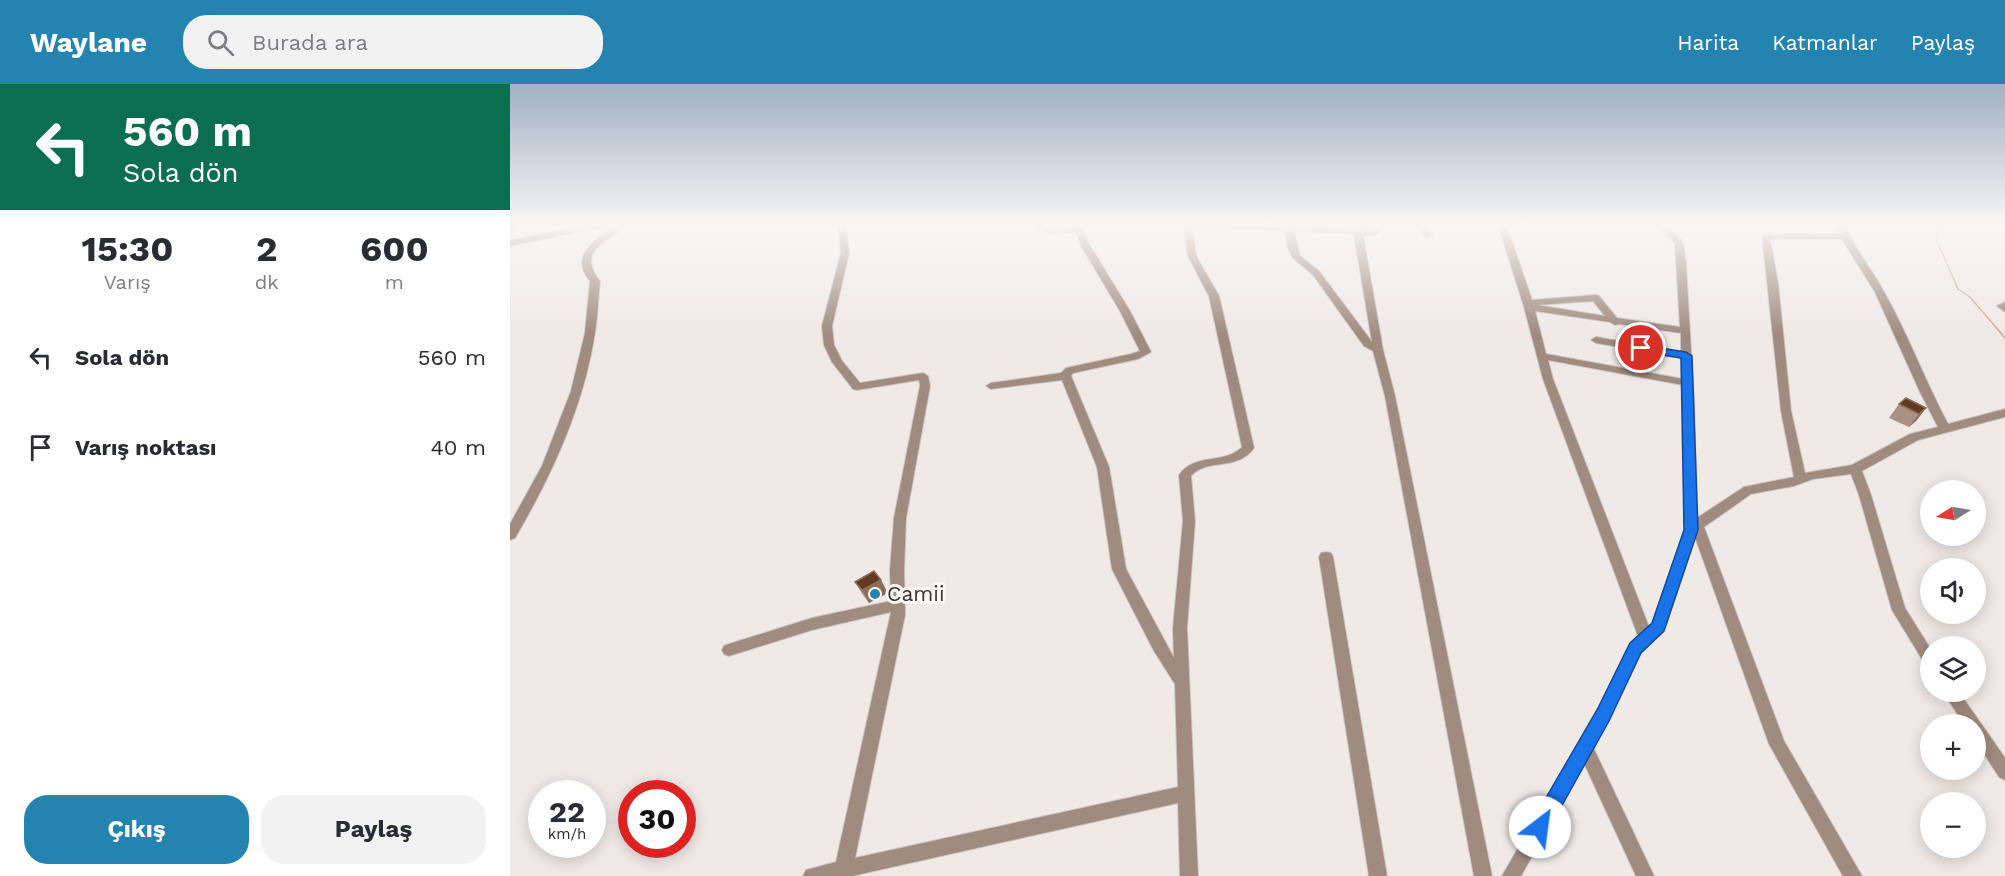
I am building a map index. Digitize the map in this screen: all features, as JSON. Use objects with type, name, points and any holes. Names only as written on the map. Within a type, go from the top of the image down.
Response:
[{"type":"street","points":[[510,535],[533,499],[578,386],[589,339],[596,281],[586,273],[585,261]]},
{"type":"street","points":[[843,261],[827,326],[829,345],[837,362],[857,387],[923,376],[924,378],[923,397],[900,518],[898,615],[844,867]]},
{"type":"street","points":[[1095,261],[1115,292],[1146,352],[1134,357],[1070,370],[1066,372],[1066,376],[1103,467],[1119,569],[1159,647],[1183,684]]},
{"type":"street","points":[[1189,876],[1180,628],[1189,521],[1185,475],[1189,469],[1194,467],[1240,456],[1248,448],[1214,296],[1195,261]]},
{"type":"street","points":[[1301,261],[1316,273],[1368,344],[1378,350]]},
{"type":"street","points":[[1366,261],[1378,350],[1390,396],[1483,876]]},
{"type":"street","points":[[1514,261],[1548,379],[1646,638]]},
{"type":"street","points":[[1680,261],[1694,527],[1777,744],[1852,876]]},
{"type":"street","points":[[1769,261],[1785,411],[1800,479]]},
{"type":"street","points":[[1861,261],[1880,292],[1925,392],[1944,428]]},
{"type":"street","points":[[1528,305],[1596,298],[1615,322]]},
{"type":"street","points":[[1576,300],[1586,317]]},
{"type":"street","points":[[1528,305],[1615,322],[1685,331]]},
{"type":"street","points":[[1596,340],[1686,356]]},
{"type":"street","points":[[1542,356],[1688,383]]},
{"type":"street","points":[[991,386],[1066,376]]},
{"type":"street","points":[[1511,876],[1585,747],[1635,648],[1658,627],[1694,527],[1748,490],[1811,475],[1855,469],[1914,437],[2005,413]]},
{"type":"street","points":[[1855,469],[1866,495],[1899,610],[1920,644]]},
{"type":"street","points":[[1326,557],[1378,876]]},
{"type":"street","points":[[729,650],[812,624],[897,605]]},
{"type":"street","points":[[1986,743],[2005,772]]},
{"type":"street","points":[[1585,747],[1645,876]]},
{"type":"street","points":[[812,876],[844,867],[1186,793]]},
{"type":"building","points":[[1906,398],[1926,408],[1919,414],[1899,404]]},
{"type":"building","points":[[874,571],[881,580],[862,590],[855,582]]},
{"type":"waterway","points":[[1946,261],[1958,289],[1970,297],[2005,338]]},
{"type":"place","name":"Camii","points":[[875,594]]},
{"type":"route","points":[[1540,827],[1603,715],[1635,648],[1658,627],[1691,530],[1686,356],[1641,348]]}]
